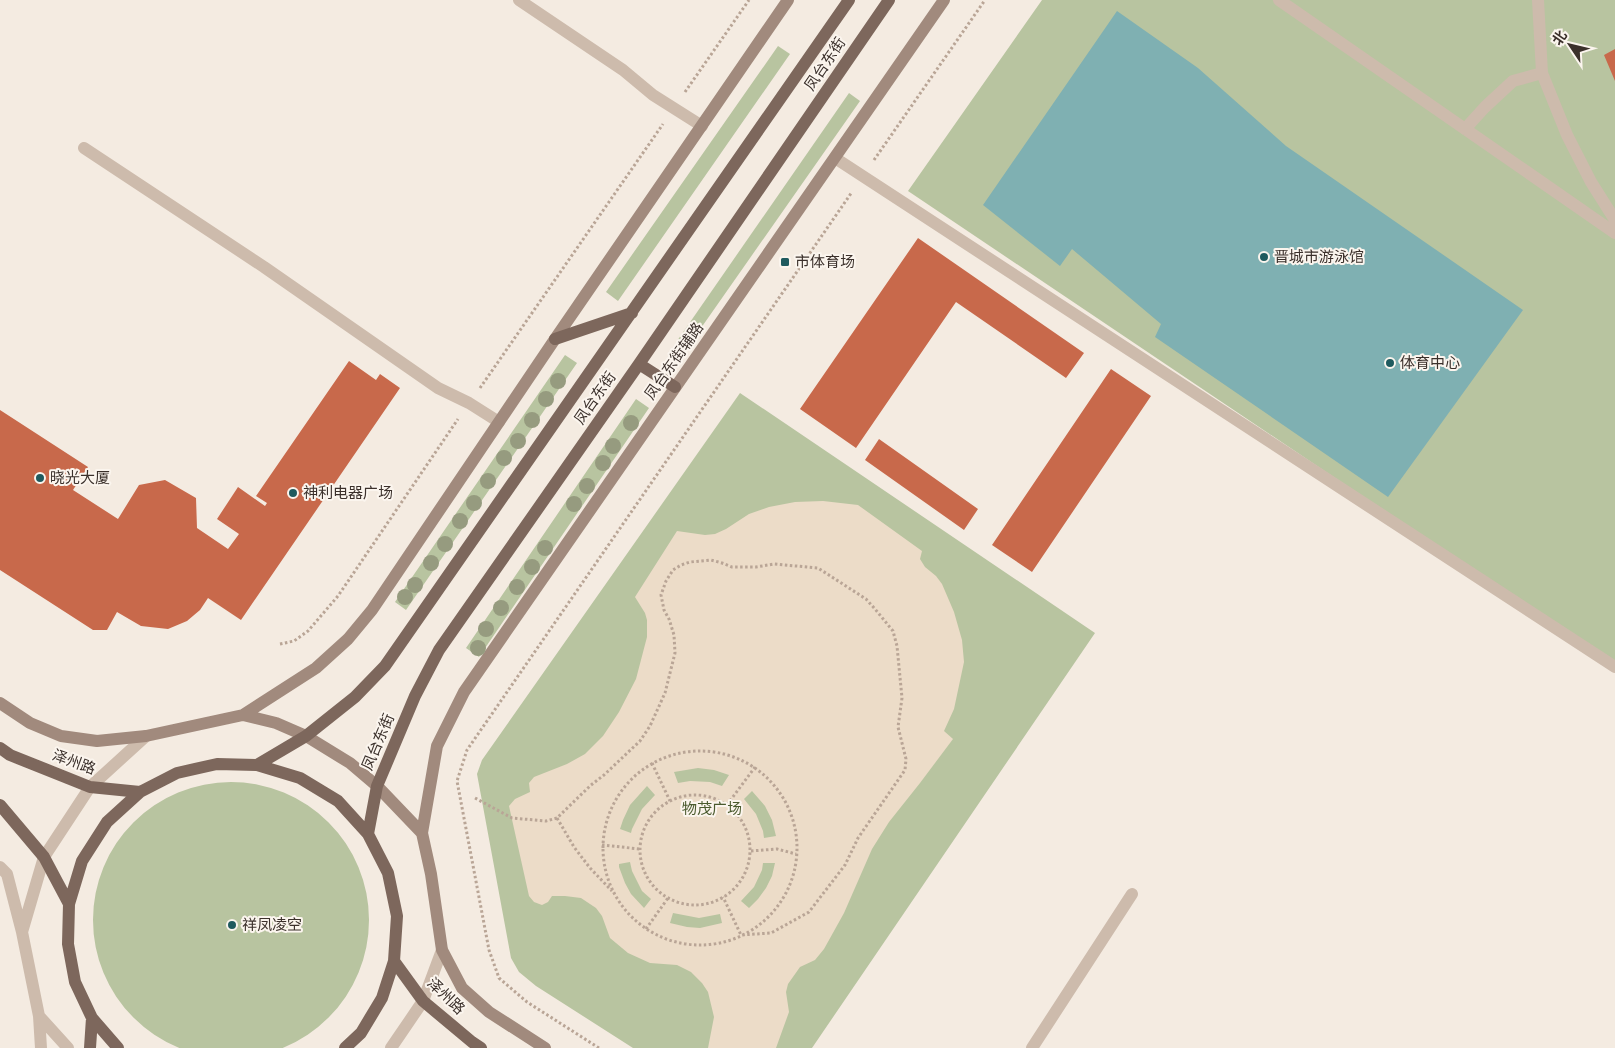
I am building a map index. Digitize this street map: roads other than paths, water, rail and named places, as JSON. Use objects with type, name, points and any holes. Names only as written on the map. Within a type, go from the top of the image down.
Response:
[{"type":"main road","points":[[0,703],[30,723],[61,736],[98,741],[146,736],[242,715],[316,668],[348,639],[372,610],[555,338],[788,0]]},
{"type":"main road","name":"凤台东街","points":[[257,765],[306,736],[355,697],[386,666],[849,0]]},
{"type":"main road","name":"凤台东街","points":[[368,834],[377,786],[415,696],[439,650],[639,364],[889,0]]},
{"type":"main road","name":"凤台东街辅路","points":[[422,833],[437,746],[464,692],[944,0]]},
{"type":"main road","points":[[555,338],[632,312]]},
{"type":"main road","points":[[639,364],[675,387]]},
{"type":"main road","points":[[242,715],[276,723],[306,736],[350,763],[377,786],[422,833],[431,874],[442,950],[462,988],[490,1012],[545,1048]]},
{"type":"main road","name":"泽州路","points":[[0,748],[10,755],[90,787],[140,792]]},
{"type":"main road","points":[[118,1048],[92,1018],[75,982],[73,972],[68,944],[69,904],[82,861],[107,822],[140,792],[177,773],[216,764],[257,765],[300,778],[338,801],[368,834],[388,873],[397,916],[394,960],[382,998],[360,1033],[345,1048]]},
{"type":"main road","points":[[0,805],[44,857],[69,904]]},
{"type":"main road","name":"泽州路","points":[[394,960],[423,1001],[481,1048]]},
{"type":"main road","points":[[90,1048],[92,1018]]},
{"type":"street","points":[[519,0],[623,70],[653,95],[702,126]]},
{"type":"street","points":[[1278,0],[1615,233]]},
{"type":"street","points":[[1538,0],[1542,73],[1567,135],[1591,182],[1615,220]]},
{"type":"street","points":[[1465,129],[1513,81],[1542,73]]},
{"type":"street","points":[[84,148],[264,267],[438,388],[469,403],[499,422]]},
{"type":"street","points":[[835,158],[1615,667]]},
{"type":"street","points":[[22,932],[44,857],[90,787],[146,736]]},
{"type":"street","points":[[0,867],[7,874],[22,932],[40,1016],[40,1048]]},
{"type":"street","points":[[1032,1048],[1132,894]]},
{"type":"street","points":[[392,1048],[423,1001],[442,950]]},
{"type":"street","points":[[40,1016],[68,1048]]},
{"type":"water","name":"晋城市游泳馆","points":[[1117,11],[1198,68],[1286,146],[1523,310],[1388,497],[1155,337],[1161,324],[1072,249],[1060,266],[983,205]]},
{"type":"place","name":"晋城市游泳馆","points":[[1264,257]]},
{"type":"place","name":"市体育场","points":[[785,262]]},
{"type":"place","name":"体育中心","points":[[1390,363]]},
{"type":"place","name":"晓光大厦","points":[[40,478]]},
{"type":"place","name":"神利电器广场","points":[[293,493]]},
{"type":"place","name":"祥凤凌空","points":[[232,925]]},
{"type":"park label","name":"物茂广场","points":[[712,809]]}]
